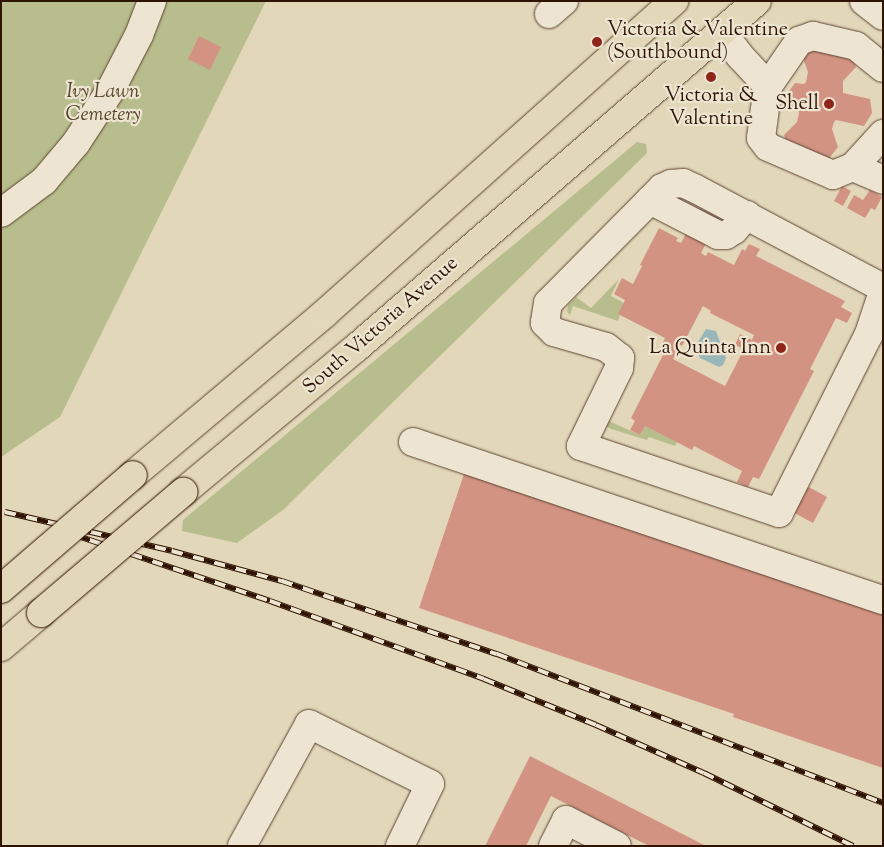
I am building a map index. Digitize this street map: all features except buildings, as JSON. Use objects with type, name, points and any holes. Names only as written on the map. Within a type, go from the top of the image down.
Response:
[{"type":"main road","name":"South Victoria Avenue","points":[[1,647],[356,348],[757,1]]},
{"type":"main road","points":[[1,589],[324,314],[673,2]]},
{"type":"street","points":[[1,213],[24,198],[61,163],[110,91],[139,35],[152,1]]},
{"type":"street","points":[[864,1],[883,16]]},
{"type":"street","points":[[722,32],[740,56],[768,86]]},
{"type":"street","points":[[883,68],[856,46],[813,36],[799,41],[768,86],[761,138],[768,147],[833,174],[853,167],[883,134]]},
{"type":"street","points":[[853,167],[883,180]]},
{"type":"street","points":[[683,183],[747,214],[883,290],[869,334],[779,513],[581,446],[620,368],[620,358],[606,347],[554,332],[545,323],[548,303],[662,188],[671,184],[683,183]]},
{"type":"street","points":[[413,442],[883,600]]},
{"type":"street","points":[[242,846],[309,724],[430,784],[400,846]]},
{"type":"street","points":[[553,846],[566,820],[617,846]]},
{"type":"green space","name":"Ivy Lawn Cemetery","points":[[1,1],[266,1],[60,417],[1,457]]},
{"type":"green space","points":[[637,142],[646,144],[647,153],[283,510],[237,543],[182,531],[183,520]]},
{"type":"green space","points":[[619,279],[611,296],[624,303],[618,321],[573,306],[570,315],[567,312],[568,305],[576,297],[591,308]]},
{"type":"green space","points":[[609,421],[640,435],[645,426],[677,442],[675,446],[649,437],[647,440],[611,429],[606,426]]},
{"type":"water","points":[[706,329],[716,331],[726,358],[723,365],[719,367],[700,358],[695,347]]},
{"type":"railway","points":[[5,512],[172,551],[282,581],[497,654],[883,803]]},
{"type":"railway","points":[[69,533],[270,601],[484,679],[596,725],[704,773],[853,846]]},
{"type":"place","name":"Victoria & Valentine (Southbound)","points":[[597,42]]},
{"type":"place","name":"Victoria & Valentine","points":[[711,77]]},
{"type":"place","name":"Shell","points":[[829,104]]},
{"type":"place","name":"La Quinta Inn","points":[[781,348]]}]
